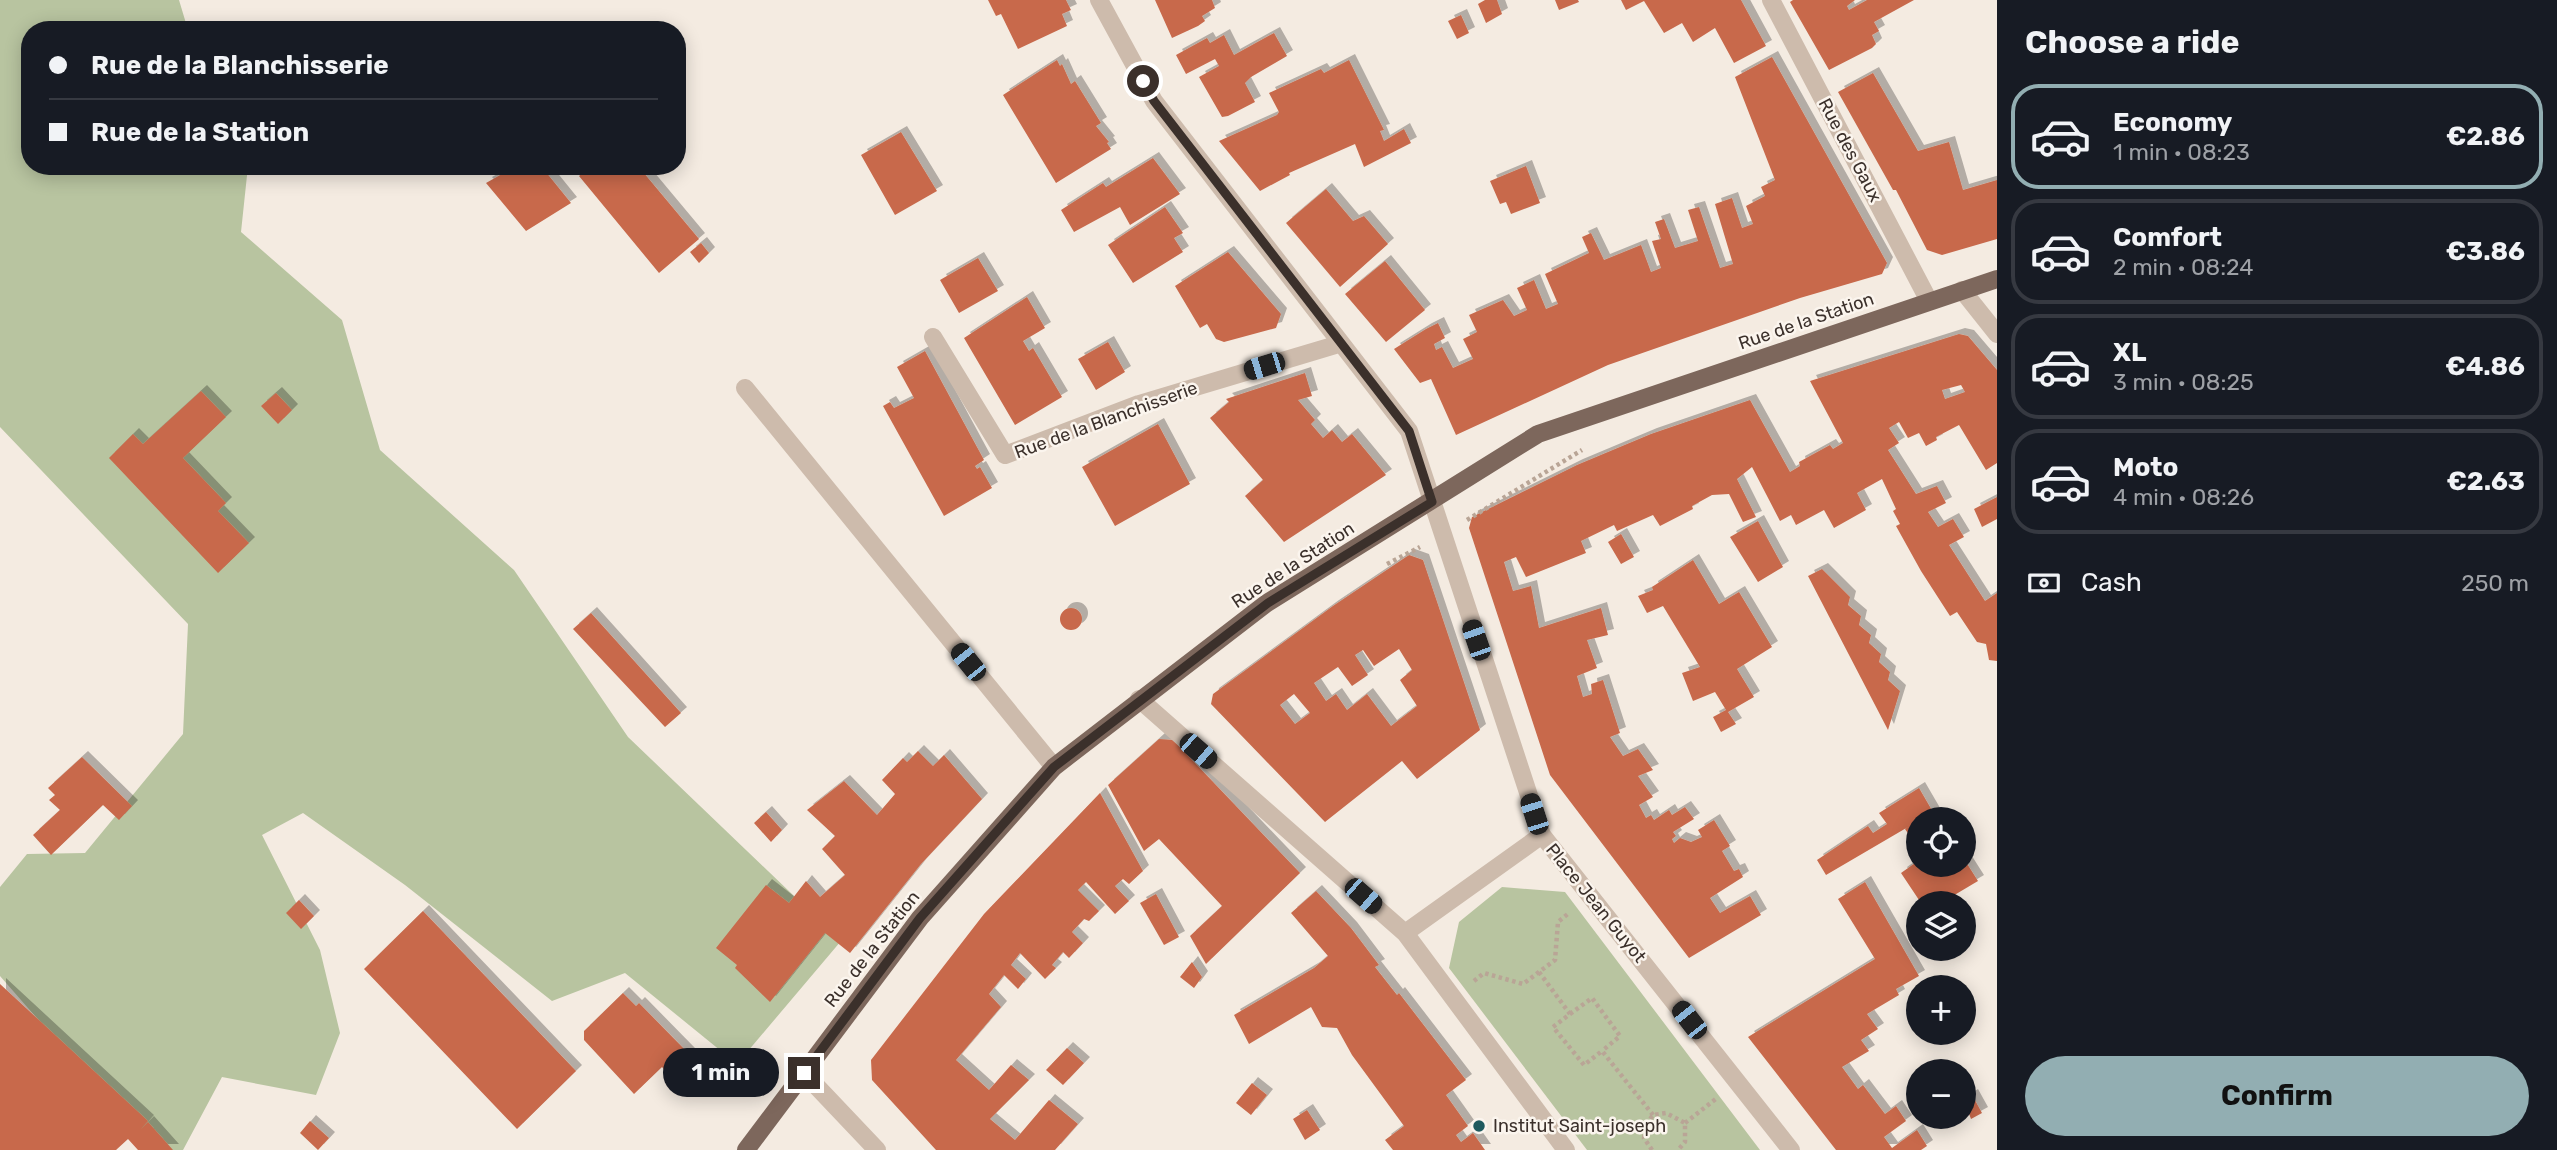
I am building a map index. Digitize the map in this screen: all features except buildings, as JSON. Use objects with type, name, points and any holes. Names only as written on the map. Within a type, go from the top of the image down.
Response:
[{"type":"main road","name":"Rue de la Station","points":[[746,1150],[920,918],[1054,767],[1139,699],[1268,603],[1538,434],[1997,279]]},
{"type":"street","points":[[1099,0],[1154,101],[1339,344],[1409,431],[1441,536],[1542,835]]},
{"type":"street","name":"Rue des Gaux","points":[[1772,0],[1929,301]]},
{"type":"street","points":[[1962,290],[1997,334]]},
{"type":"street","name":"Rue de la Blanchisserie","points":[[933,337],[1005,456],[1139,404],[1339,344]]},
{"type":"street","points":[[745,388],[1054,767]]},
{"type":"street","points":[[1139,699],[1405,933],[1566,1150]]},
{"type":"street","name":"Place Jean Guyot","points":[[1405,933],[1542,835],[1791,1150]]},
{"type":"street","points":[[804,1073],[877,1150]]},
{"type":"path","points":[[1380,567],[1441,536],[1592,444]]},
{"type":"path","points":[[1454,996],[1484,973],[1523,984],[1555,960],[1558,922],[1590,896]]},
{"type":"path","points":[[1539,972],[1570,1014]]},
{"type":"path","points":[[1592,999],[1620,1036],[1584,1065],[1553,1027],[1570,1014],[1592,999]]},
{"type":"path","points":[[1602,1051],[1653,1115]]},
{"type":"path","points":[[1685,1123],[1738,1082]]},
{"type":"path","points":[[1650,1150],[1644,1138],[1647,1123],[1653,1115],[1666,1113],[1685,1123]]},
{"type":"path","points":[[1678,1150],[1685,1142],[1685,1123]]},
{"type":"green space","points":[[0,0],[179,0],[185,21],[21,21],[21,175],[247,175],[241,232],[342,320],[380,450],[514,570],[628,737],[841,941],[737,1064],[625,973],[552,1001],[405,885],[303,813],[262,835],[320,950],[340,1033],[316,1095],[222,1077],[183,1150],[152,1150],[0,976],[0,887],[27,854],[85,853],[183,734],[188,624],[0,427]]},
{"type":"green space","points":[[1502,887],[1565,892],[1760,1150],[1587,1150],[1449,968],[1459,922]]},
{"type":"place","name":"Institut Saint-joseph","points":[[1479,1126]]},
{"type":"route","points":[[804,1073],[920,918],[1054,767],[1139,699],[1268,603],[1432,502],[1409,431],[1339,344],[1154,101],[1143,81]]}]
